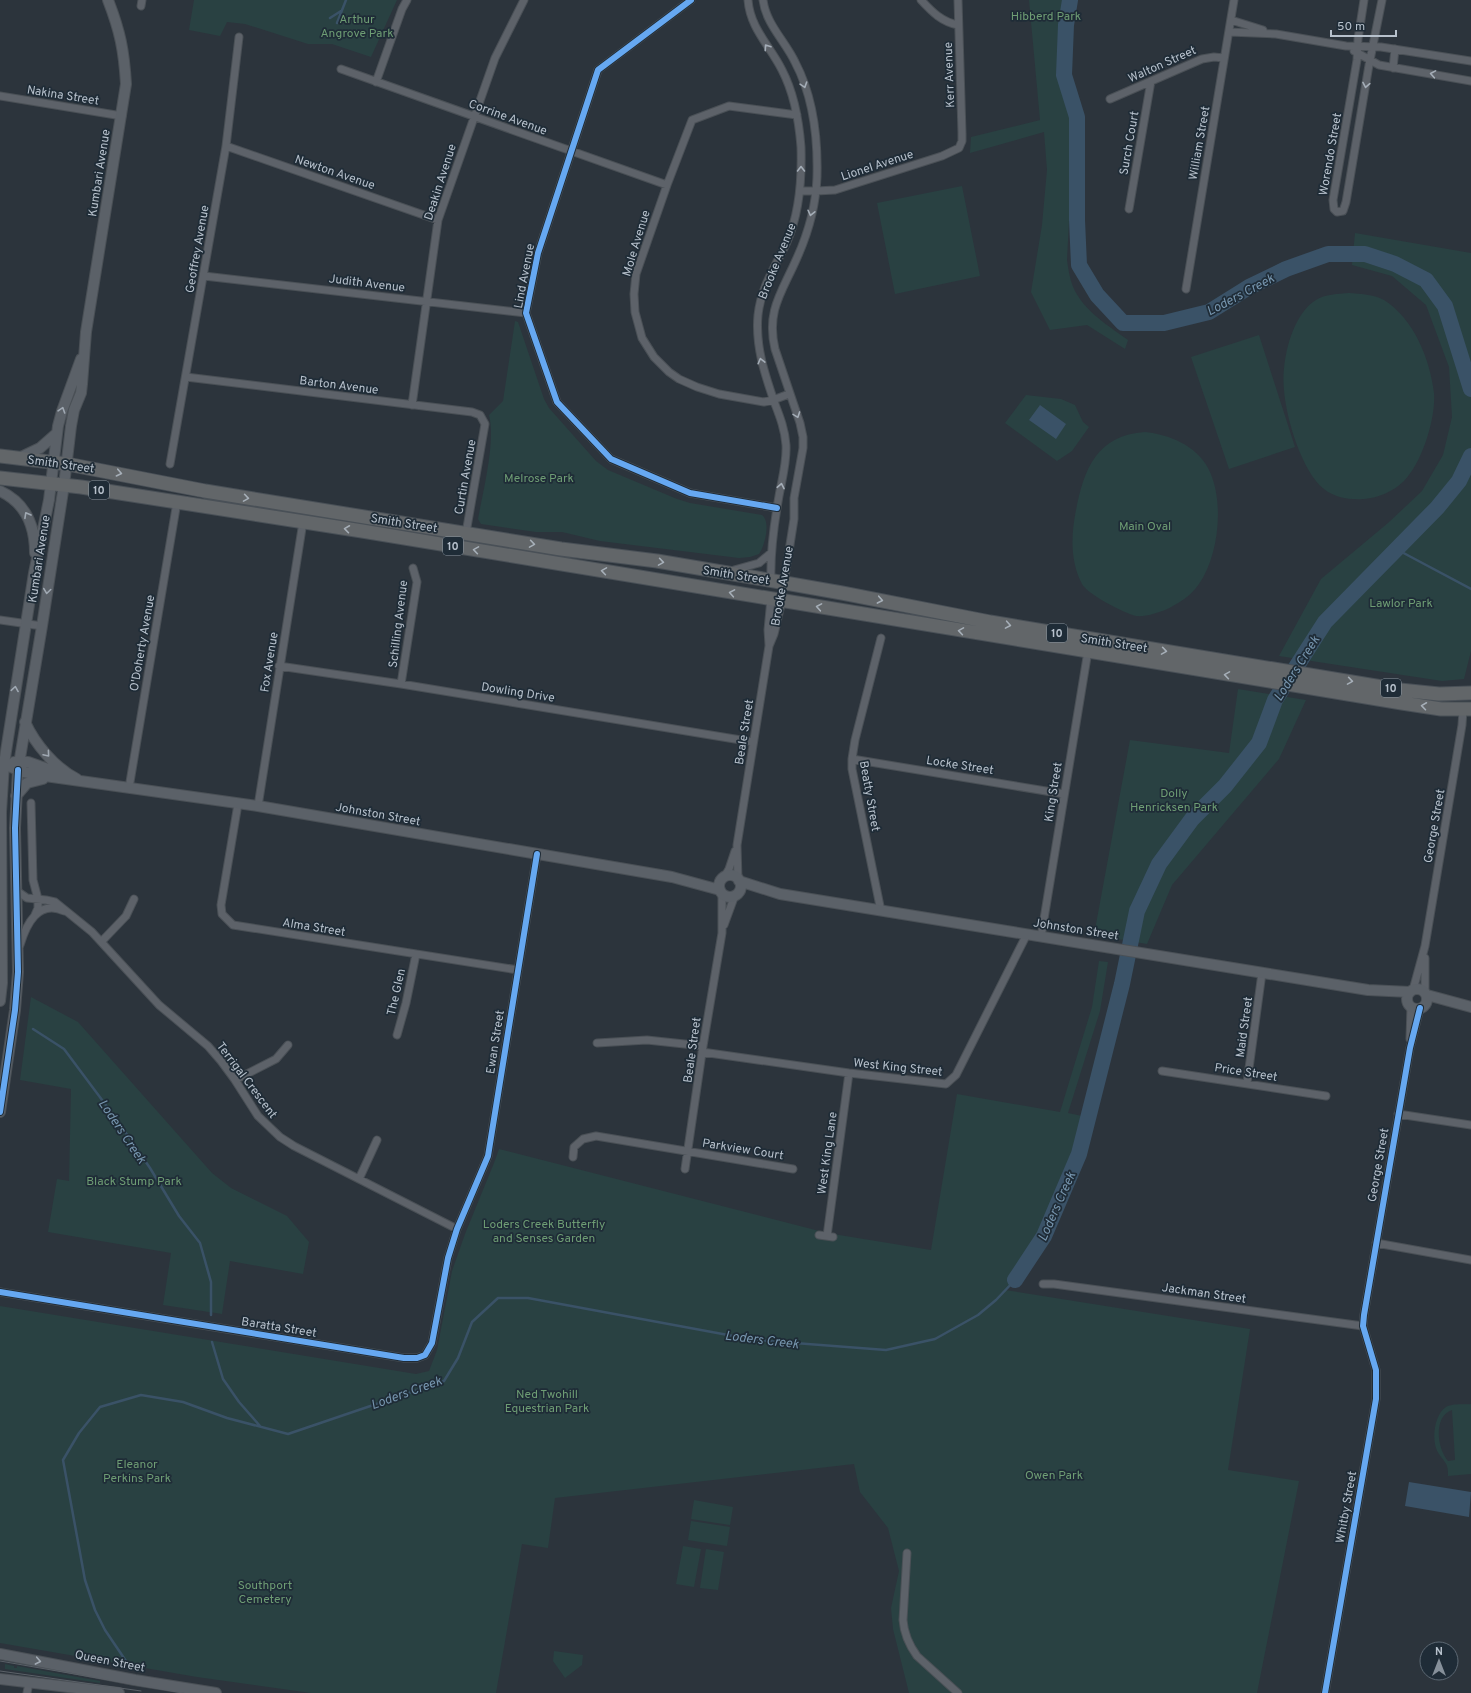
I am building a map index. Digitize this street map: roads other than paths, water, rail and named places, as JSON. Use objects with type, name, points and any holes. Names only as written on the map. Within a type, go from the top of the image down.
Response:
[{"type":"highway","name":"Smith Street","points":[[0,456],[67,464],[205,491],[561,549],[657,562],[777,582],[990,622],[1273,669],[1311,681],[1426,707],[1467,709]]},
{"type":"highway","name":"Smith Street","points":[[0,478],[177,502],[304,522],[1265,681],[1311,681],[1420,692],[1455,694],[1471,693]]},
{"type":"highway","name":"Brooke Avenue","points":[[776,600],[777,582]]},
{"type":"street","name":"Kumbari Avenue","points":[[0,1001],[2,983],[1,812],[4,764],[35,567],[57,485],[67,464],[74,410],[81,393],[84,352],[126,84],[124,53],[118,26],[108,0]]},
{"type":"street","points":[[376,82],[402,9],[407,0]]},
{"type":"street","name":"Deakin Avenue","points":[[412,405],[438,220],[495,58],[524,0]]},
{"type":"street","name":"Lind Avenue","points":[[692,0],[598,70],[538,253],[526,313],[557,402],[611,459],[690,493],[777,508]]},
{"type":"street","name":"Brooke Avenue","points":[[748,0],[751,16],[756,29],[785,77],[797,115],[801,146],[800,191],[797,211],[789,236],[766,283],[758,315],[759,353],[773,400],[783,426],[786,445],[785,464],[771,553],[777,582]]},
{"type":"street","name":"Brooke Avenue","points":[[763,0],[766,13],[773,27],[799,69],[810,106],[816,139],[817,173],[816,192],[805,238],[796,260],[779,293],[772,315],[773,343],[802,429],[803,441],[794,498],[794,519],[777,582]]},
{"type":"street","points":[[921,0],[930,10],[947,23],[958,25]]},
{"type":"street","name":"Kerr Avenue","points":[[958,0],[962,133],[962,141],[959,148]]},
{"type":"street","name":"William Street","points":[[1186,289],[1234,0]]},
{"type":"street","name":"Worendo Street","points":[[1364,0],[1333,200],[1334,209],[1337,212],[1343,211],[1346,202],[1370,60],[1382,0]]},
{"type":"street","points":[[1231,20],[1276,34]]},
{"type":"street","points":[[1229,32],[1276,34],[1346,46],[1357,49],[1379,66],[1471,81]]},
{"type":"street","name":"Geoffrey Avenue","points":[[170,464],[226,146],[239,37]]},
{"type":"street","points":[[1357,49],[1373,46],[1471,61]]},
{"type":"street","points":[[1393,68],[1395,49]]},
{"type":"street","name":"Walton Street","points":[[1110,99],[1206,57],[1224,58]]},
{"type":"street","name":"Corrine Avenue","points":[[341,69],[474,115],[571,152],[667,185]]},
{"type":"street","name":"Surch Court","points":[[1129,208],[1151,81]]},
{"type":"street","name":"Nakina Street","points":[[0,96],[122,116]]},
{"type":"street","name":"Mole Avenue","points":[[789,394],[764,402],[719,394],[679,379],[669,372],[654,357],[642,338],[635,312],[634,294],[636,274],[667,185],[692,120],[729,106],[797,115]]},
{"type":"street","name":"Newton Avenue","points":[[226,146],[438,220]]},
{"type":"street","name":"Lionel Avenue","points":[[800,191],[816,192],[834,190],[942,156],[959,148]]},
{"type":"street","name":"Judith Avenue","points":[[204,276],[526,313]]},
{"type":"street","name":"Kumbari Avenue","points":[[0,1112],[17,997],[19,948],[15,828],[18,766],[42,626],[57,485],[53,462],[57,433],[62,411],[84,352]]},
{"type":"street","name":"Barton Avenue","points":[[186,377],[472,412],[480,415],[485,424]]},
{"type":"street","name":"Curtin Avenue","points":[[466,533],[485,424]]},
{"type":"street","points":[[19,458],[40,448],[57,433]]},
{"type":"street","points":[[0,491],[15,500],[29,517],[35,537],[35,567]]},
{"type":"street","name":"O'Doherty Avenue","points":[[129,788],[177,502]]},
{"type":"street","name":"Fox Avenue","points":[[258,806],[279,666],[304,522]]},
{"type":"street","points":[[724,573],[757,564],[771,553]]},
{"type":"street","name":"Schilling Avenue","points":[[401,684],[417,582],[413,568]]},
{"type":"street","name":"Brooke Avenue","points":[[769,646],[768,630],[776,600]]},
{"type":"street","name":"Brooke Avenue","points":[[769,646],[774,634],[776,600]]},
{"type":"street","points":[[0,620],[42,626]]},
{"type":"street","name":"Beatty Street","points":[[881,638],[855,740],[852,759],[852,769],[881,911]]},
{"type":"street","name":"Beale Street","points":[[723,878],[729,869],[736,845],[769,646]]},
{"type":"street","name":"King Street","points":[[1041,936],[1088,651]]},
{"type":"street","name":"Dowling Drive","points":[[279,666],[401,684],[753,742]]},
{"type":"street","name":"George Street","points":[[1363,1326],[1410,1048],[1414,1000],[1425,946],[1462,725],[1467,709]]},
{"type":"street","points":[[25,722],[39,744],[54,762],[78,780]]},
{"type":"street","name":"Locke Street","points":[[852,759],[1064,794]]},
{"type":"street","name":"Johnston Street","points":[[18,766],[28,762],[78,780]]},
{"type":"street","points":[[4,764],[18,766]]},
{"type":"street","name":"Johnston Street","points":[[18,766],[55,778],[258,806],[672,876],[723,878]]},
{"type":"street","points":[[16,796],[25,785],[32,781],[55,778]]},
{"type":"street","points":[[19,948],[25,930],[38,908],[38,899],[33,883],[31,803]]},
{"type":"street","name":"Alma Street","points":[[238,804],[221,905],[222,914],[233,925],[518,970]]},
{"type":"street","name":"Beale Street","points":[[736,845],[739,880]]},
{"type":"street","name":"Ewan Street","points":[[457,1229],[488,1156],[537,854]]},
{"type":"street","points":[[731,875],[739,880],[740,888],[736,895],[728,897],[721,892],[719,884],[723,878],[731,875]]},
{"type":"street","name":"Johnston Street","points":[[672,876],[721,892]]},
{"type":"street","name":"Johnston Street","points":[[739,880],[780,894]]},
{"type":"street","name":"Terrigal Crescent","points":[[17,891],[26,898],[55,902],[102,941],[159,1005],[208,1046],[235,1080],[258,1116],[280,1137],[294,1146],[457,1229]]},
{"type":"street","name":"Beale Street","points":[[685,1169],[689,1152],[703,1049],[722,933],[721,892]]},
{"type":"street","name":"Johnston Street","points":[[736,895],[756,892],[780,894],[1368,990],[1414,1000],[1468,1006]]},
{"type":"street","name":"Beale Street","points":[[722,933],[736,895]]},
{"type":"street","points":[[102,941],[127,914],[134,899]]},
{"type":"street","name":"Terrigal Crescent","points":[[35,915],[51,908],[58,909],[71,915]]},
{"type":"street","name":"West King Street","points":[[597,1044],[647,1040],[849,1073],[946,1084],[956,1075],[1027,934]]},
{"type":"street","name":"George Street","points":[[1425,946],[1426,994]]},
{"type":"street","name":"The Glen","points":[[396,1035],[406,1003],[416,954]]},
{"type":"street","name":"Maid Street","points":[[1247,1083],[1262,973]]},
{"type":"street","name":"Johnston Street","points":[[1414,1000],[1420,989],[1426,994],[1468,1006]]},
{"type":"street","points":[[1414,1000],[1427,1001],[1426,994]]},
{"type":"street","points":[[235,1080],[276,1059],[288,1045]]},
{"type":"street","name":"Price Street","points":[[1162,1071],[1326,1096]]},
{"type":"street","name":"West King Lane","points":[[826,1236],[849,1073]]},
{"type":"street","points":[[1398,1114],[1471,1125]]},
{"type":"street","name":"Parkview Court","points":[[573,1157],[574,1147],[583,1139],[596,1136],[793,1169]]},
{"type":"street","points":[[359,1179],[377,1140]]},
{"type":"street","name":"Baratta Street","points":[[0,1292],[404,1358],[417,1358],[425,1355],[432,1344],[448,1259],[457,1229]]},
{"type":"street","points":[[1376,1243],[1471,1260]]},
{"type":"street","name":"Jackman Street","points":[[1042,1284],[1054,1284],[1363,1326]]},
{"type":"street","name":"Whitby Street","points":[[1325,1693],[1376,1399],[1376,1370],[1363,1326]]},
{"type":"street","points":[[907,1553],[903,1620],[904,1631],[912,1650],[917,1656],[958,1693]]},
{"type":"street","name":"Queen Street","points":[[0,1654],[135,1680],[216,1693]]},
{"type":"street","points":[[0,1679],[28,1688],[119,1693]]},
{"type":"water","points":[[1040,405],[1066,424],[1056,439],[1029,420]]},
{"type":"water","points":[[1409,1482],[1471,1492],[1469,1517],[1405,1506]]},
{"type":"waterway","points":[[337,23],[346,0]]},
{"type":"waterway","name":"Loders Creek","points":[[1070,0],[1066,25],[1064,75],[1077,117],[1077,220],[1079,265],[1097,295],[1123,323],[1164,323],[1209,312],[1249,287],[1286,269],[1328,254],[1365,254],[1395,264],[1426,280],[1445,306],[1471,389]]},
{"type":"waterway","points":[[330,18],[341,11]]},
{"type":"waterway","name":"Loders Creek","points":[[1015,1280],[1044,1236],[1079,1154],[1122,984],[1137,911],[1159,864],[1192,819],[1225,786],[1259,743],[1275,700],[1325,622],[1437,508],[1459,481],[1471,456]]},
{"type":"waterway","points":[[1396,549],[1471,589]]},
{"type":"waterway","name":"Loders Creek","points":[[33,1029],[64,1049],[114,1116],[150,1168],[179,1216],[200,1243],[211,1282],[211,1315]]},
{"type":"waterway","name":"Loders Creek","points":[[130,1667],[105,1630],[95,1610],[85,1580],[63,1460],[79,1433],[100,1407],[141,1395],[183,1402],[227,1418],[288,1434],[444,1381],[458,1358],[472,1322],[498,1298],[528,1298],[755,1340],[886,1350],[935,1339],[978,1315],[996,1300],[1015,1280]]},
{"type":"waterway","name":"Loders Creek","points":[[212,1342],[223,1379],[239,1402],[260,1426]]},
{"type":"tram line","points":[[0,1661],[183,1693]]},
{"type":"tram line","points":[[0,1671],[141,1691]]},
{"type":"park label","name":"Hibberd Park","points":[[1046,16]]},
{"type":"park label","name":"Arthur Angrove Park","points":[[357,26]]},
{"type":"park label","name":"Melrose Park","points":[[539,478]]},
{"type":"park label","name":"Main Oval","points":[[1145,526]]},
{"type":"park label","name":"Lawlor Park","points":[[1401,603]]},
{"type":"park label","name":"Dolly Henricksen Park","points":[[1174,800]]},
{"type":"park label","name":"Black Stump Park","points":[[134,1181]]},
{"type":"park label","name":"Loders Creek Butterfly and Senses Garden","points":[[544,1231]]},
{"type":"park label","name":"Ned Twohill Equestrian Park","points":[[547,1401]]},
{"type":"park label","name":"Eleanor Perkins Park","points":[[137,1471]]},
{"type":"park label","name":"Owen Park","points":[[1054,1475]]},
{"type":"park label","name":"Southport Cemetery","points":[[265,1592]]}]
